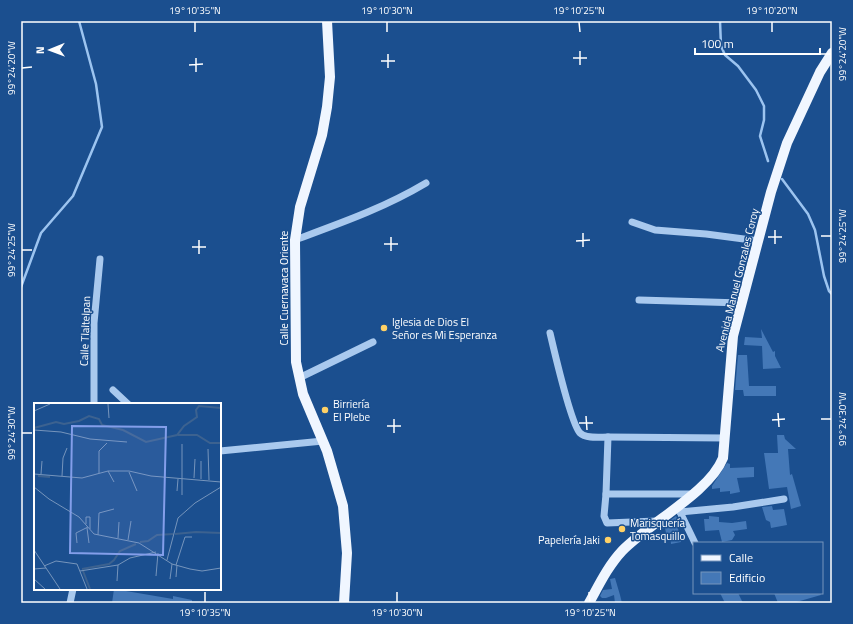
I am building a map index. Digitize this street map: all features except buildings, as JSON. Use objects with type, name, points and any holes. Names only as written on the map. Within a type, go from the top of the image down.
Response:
[{"type":"main road","name":"Calle Cuernavaca Oriente","points":[[327,21],[330,77],[327,107],[322,135],[300,207],[295,240],[296,362],[299,378],[323,441],[339,491],[345,527],[347,553],[344,603]]},
{"type":"main road","name":"Avenida Manuel Gonzales Coroy","points":[[589,603],[609,568],[622,552],[657,521],[678,509],[718,470],[723,458],[730,356],[742,303],[771,192],[787,142],[820,72],[832,53]]},
{"type":"street","points":[[295,240],[373,211],[397,200],[426,183]]},
{"type":"street","points":[[632,222],[655,230],[706,234],[759,241]]},
{"type":"street","name":"Calle Tlaltelpan","points":[[94,403],[94,323],[100,259]]},
{"type":"street","points":[[640,300],[742,303]]},
{"type":"street","points":[[550,333],[565,390],[579,431],[584,436],[725,438]]},
{"type":"street","points":[[299,378],[373,342]]},
{"type":"street","points":[[113,390],[127,403]]},
{"type":"street","points":[[608,437],[604,516],[607,523],[657,521]]},
{"type":"street","points":[[221,451],[323,441]]},
{"type":"street","points":[[606,494],[693,494]]},
{"type":"street","points":[[694,542],[678,509],[733,507],[784,499]]},
{"type":"street","points":[[70,603],[73,590]]},
{"type":"waterway","points":[[21,287],[41,233],[73,196],[102,127],[96,84],[79,21]]},
{"type":"waterway","points":[[720,21],[721,46],[725,55],[738,66],[756,90],[764,106],[764,120],[760,136],[768,161]]},
{"type":"waterway","points":[[782,179],[808,214],[815,230],[824,276],[829,291],[832,294]]},
{"type":"place","name":"Iglesia de Dios El Señor es Mi Esperanza","points":[[384,328]]},
{"type":"place","name":"Birriería El Plebe","points":[[325,410]]},
{"type":"place","name":"Marisquería Tomasquillo","points":[[622,529]]},
{"type":"place","name":"Papelería Jaki","points":[[608,540]]}]
